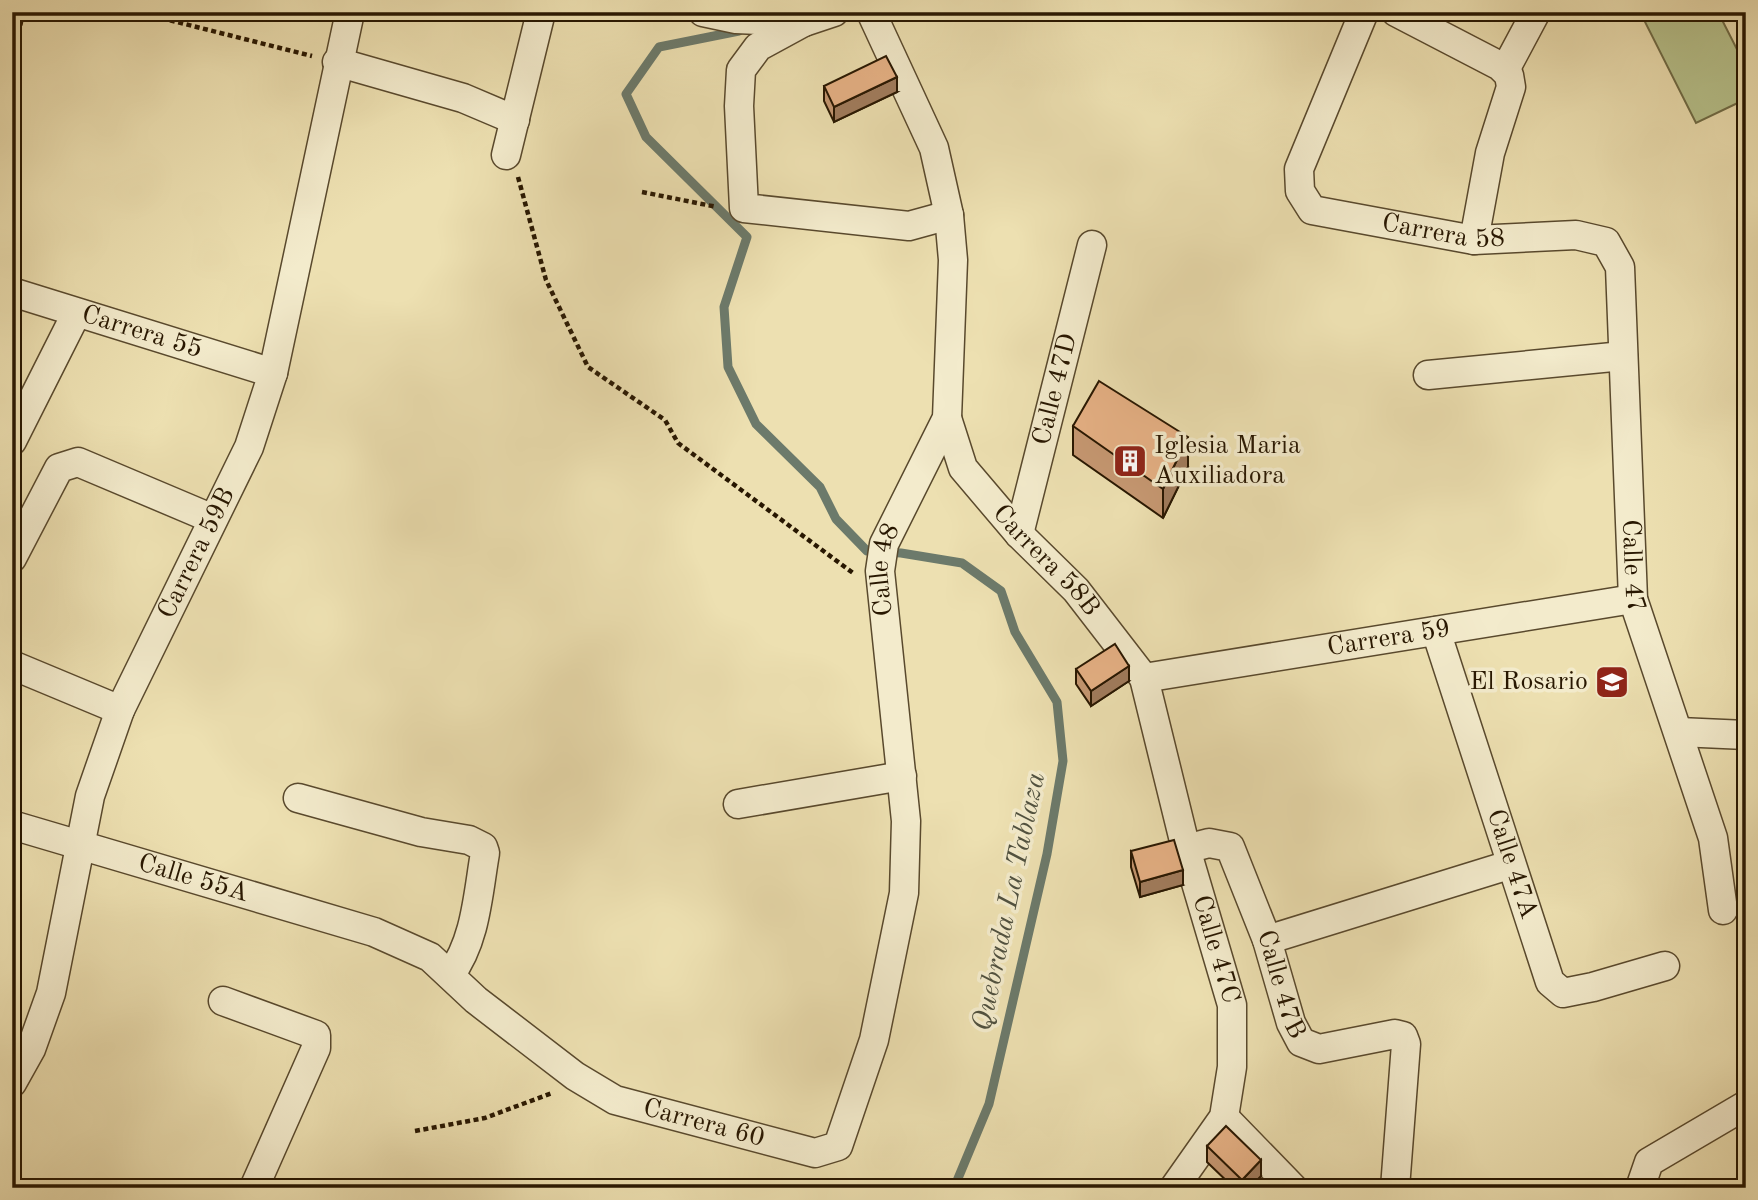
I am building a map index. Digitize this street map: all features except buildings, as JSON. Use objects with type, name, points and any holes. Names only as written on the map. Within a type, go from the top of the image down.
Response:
[{"type":"street","name":"Carrera 59B","points":[[12,1083],[31,1049],[51,993],[90,796],[120,710],[249,447],[273,373],[349,12]]},
{"type":"street","points":[[337,62],[463,97],[510,139],[541,12]]},
{"type":"street","points":[[703,12],[736,19],[824,15]]},
{"type":"street","name":"Calle 48","points":[[838,1146],[874,1040],[904,892],[906,821],[882,570],[947,418],[953,337],[953,260],[949,215],[934,148],[871,12]]},
{"type":"street","name":"Carrera 58","points":[[1364,12],[1299,169],[1300,191],[1312,210],[1474,240],[1576,235]]},
{"type":"street","points":[[1396,12],[1505,70],[1511,87],[1490,153],[1474,240]]},
{"type":"street","points":[[1505,70],[1536,12]]},
{"type":"street","points":[[824,15],[758,47],[741,70],[739,106],[744,208],[909,226],[949,215]]},
{"type":"street","name":"Calle 47","points":[[1576,235],[1606,242],[1620,267],[1633,599],[1713,838],[1723,910]]},
{"type":"street","name":"Calle 47D","points":[[1019,534],[1092,245]]},
{"type":"street","name":"Carrera 55","points":[[12,292],[273,373]]},
{"type":"street","points":[[12,441],[76,314]]},
{"type":"street","points":[[1428,375],[1623,356]]},
{"type":"street","name":"Carrera 58B","points":[[947,418],[963,468],[1019,534],[1076,590],[1148,689]]},
{"type":"street","points":[[12,558],[59,468],[78,462],[214,519]]},
{"type":"street","name":"Carrera 59","points":[[1148,689],[1436,631],[1633,599]]},
{"type":"street","name":"Calle 47A","points":[[1436,631],[1509,865],[1549,982],[1563,993],[1665,966]]},
{"type":"street","points":[[12,665],[120,710]]},
{"type":"street","name":"Calle 47C","points":[[1148,689],[1186,849],[1232,1006],[1232,1066],[1224,1117],[1174,1188]]},
{"type":"street","points":[[1679,732],[1746,735]]},
{"type":"street","points":[[738,804],[902,776]]},
{"type":"street","points":[[298,798],[421,832],[469,840],[483,847],[485,853],[480,897],[461,955],[450,975]]},
{"type":"street","name":"Calle 55A","points":[[12,825],[374,932]]},
{"type":"street","name":"Calle 47B","points":[[1186,849],[1209,843],[1230,847],[1267,940],[1291,1023],[1301,1042],[1319,1049],[1395,1034],[1403,1036],[1406,1044],[1395,1188]]},
{"type":"street","points":[[1267,940],[1509,865]]},
{"type":"street","name":"Carrera 60","points":[[374,932],[430,957],[476,1000],[575,1076],[615,1100],[815,1153],[838,1146]]},
{"type":"street","points":[[223,1000],[316,1035],[316,1048],[254,1188]]},
{"type":"street","points":[[1640,1188],[1649,1162],[1746,1105]]},
{"type":"street","points":[[1224,1117],[1293,1188]]},
{"type":"path","points":[[12,67],[23,12]]},
{"type":"path","points":[[137,12],[337,62]]},
{"type":"path","points":[[510,139],[546,280],[588,367],[665,420],[678,443],[882,570]]},
{"type":"path","points":[[642,192],[701,205]]},
{"type":"path","points":[[415,1131],[485,1118],[544,1098],[575,1076]]},
{"type":"green space","points":[[1649,12],[1718,12],[1746,67],[1746,99],[1696,123],[1642,16]]},
{"type":"waterway","name":"Quebrada La Tablaza","points":[[739,31],[659,47],[626,94],[646,137],[747,237],[724,307],[728,367],[756,424],[820,487],[836,519],[867,551],[901,553],[962,563],[1001,591],[1015,632],[1057,702],[1063,761],[1047,854],[989,1104],[954,1188]]},
{"type":"place","name":"Iglesia Maria Auxiliadora","points":[[1130,461]]},
{"type":"place","name":"El Rosario","points":[[1612,682]]}]
